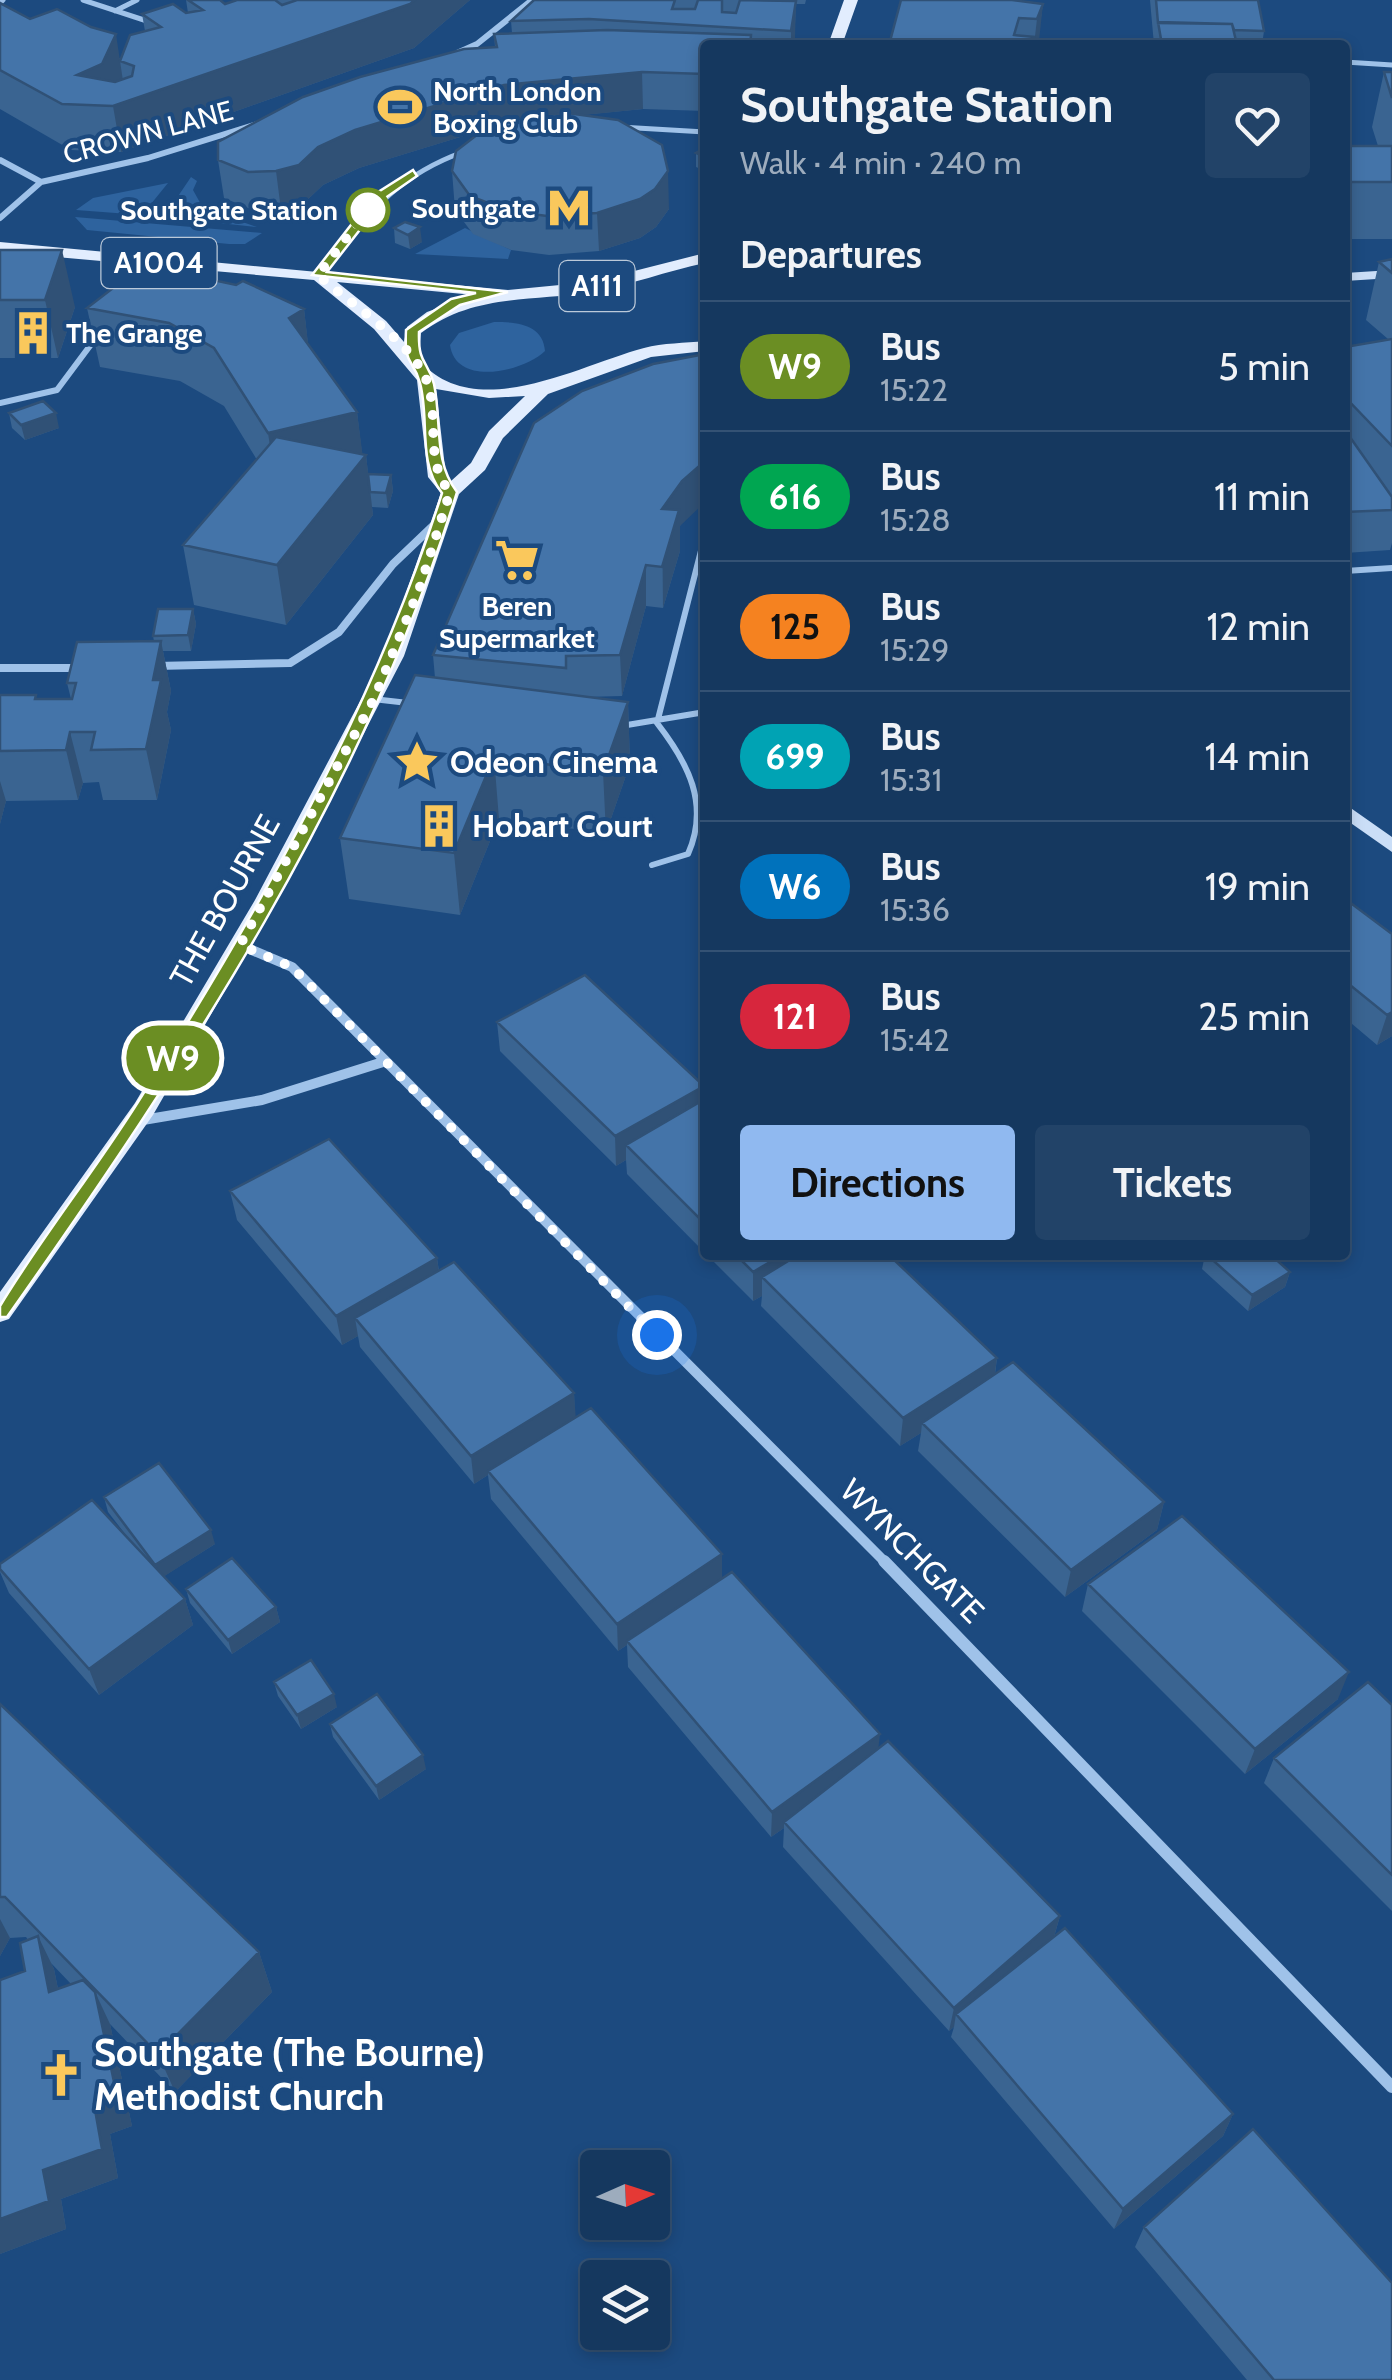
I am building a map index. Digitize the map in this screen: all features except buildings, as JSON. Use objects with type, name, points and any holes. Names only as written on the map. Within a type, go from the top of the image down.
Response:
[{"type":"main road","points":[[837,40],[851,0]]},
{"type":"main road","name":"A1004","points":[[0,247],[186,271],[318,275],[501,292]]},
{"type":"main road","name":"A111","points":[[412,359],[413,330],[429,316],[456,302],[501,292],[586,288],[700,257]]},
{"type":"main road","points":[[318,275],[380,325],[426,380],[436,476],[450,492]]},
{"type":"main road","name":"A111","points":[[426,380],[489,394],[542,390],[648,352],[700,347]]},
{"type":"main road","name":"THE BOURNE","points":[[0,1312],[135,1122],[240,945],[374,699],[420,587],[438,520],[450,492],[479,466],[495,435],[542,390]]},
{"type":"street","points":[[451,56],[477,44],[532,0]]},
{"type":"street","name":"CROWN LANE","points":[[0,218],[41,182],[148,158],[271,119]]},
{"type":"street","points":[[0,160],[41,182]]},
{"type":"street","points":[[1350,277],[1392,274]]},
{"type":"street","points":[[0,403],[31,399],[64,384],[90,340],[116,320]]},
{"type":"street","points":[[134,667],[290,662],[340,632],[393,564],[438,520]]},
{"type":"street","points":[[0,668],[102,667]]},
{"type":"street","points":[[1350,814],[1392,846]]},
{"type":"street","name":"WYNCHGATE","points":[[240,945],[292,967],[904,1581],[1392,2088]]},
{"type":"street","points":[[135,1122],[187,1118],[323,1084],[383,1062]]},
{"type":"lane","points":[[83,0],[153,23]]},
{"type":"lane","points":[[116,11],[136,0]]},
{"type":"lane","points":[[1350,62],[1392,65]]},
{"type":"lane","points":[[614,128],[700,132]]},
{"type":"lane","points":[[318,275],[380,196],[426,166],[475,148]]},
{"type":"lane","points":[[657,722],[700,554]]},
{"type":"lane","points":[[1350,571],[1392,568]]},
{"type":"lane","points":[[374,699],[411,704]]},
{"type":"lane","points":[[618,726],[700,713]]},
{"type":"lane","points":[[657,722],[674,744],[700,800]]},
{"type":"lane","points":[[652,865],[688,854],[700,825]]},
{"type":"shaded area","points":[[191,177],[197,181],[193,190],[203,208],[257,227],[164,217]]},
{"type":"shaded area","points":[[168,183],[142,215],[76,210],[93,198]]},
{"type":"shaded area","points":[[75,217],[262,233],[245,244],[229,244],[87,230]]},
{"type":"shaded area","points":[[465,228],[511,250],[508,259],[415,254]]},
{"type":"shaded area","points":[[494,322],[527,326],[539,335],[545,351],[508,369],[492,372],[465,367],[455,358],[450,345],[459,333]]},
{"type":"bus line","name":"W9","points":[[0,1312],[144,1109],[266,900],[374,699],[420,587],[438,520],[450,492],[436,476],[426,380],[412,359],[413,330],[429,316],[456,302],[501,292],[318,275],[380,196],[413,173]]},
{"type":"place","name":"North London Boxing Club","points":[[400,107]]},
{"type":"place","name":"Southgate","points":[[569,208]]},
{"type":"place","name":"Southgate Station","points":[[368,210]]},
{"type":"place","name":"The Grange","points":[[33,333]]},
{"type":"place","name":"Beren Supermarket","points":[[517,560]]},
{"type":"place","name":"Odeon Cinema","points":[[417,762]]},
{"type":"place","name":"Hobart Court","points":[[439,826]]},
{"type":"place","name":"Southgate (The Bourne) Methodist Church","points":[[61,2075]]},
{"type":"route","points":[[368,210],[338,254],[318,275],[380,325],[426,380],[436,476],[450,492],[394,656],[240,945],[292,967],[657,1335]]}]
